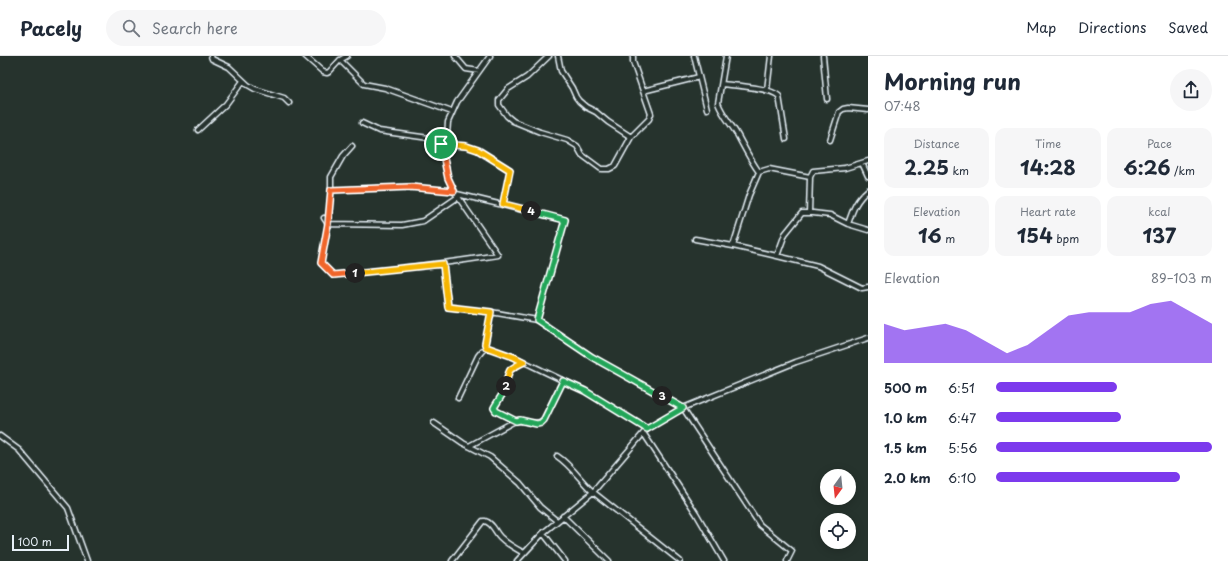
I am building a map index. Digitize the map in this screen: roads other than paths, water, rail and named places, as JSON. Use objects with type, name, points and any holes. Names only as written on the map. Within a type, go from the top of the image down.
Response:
[{"type":"street","points":[[305,56],[323,72],[327,73],[340,60],[347,56]]},
{"type":"street","points":[[456,56],[466,69],[480,71]]},
{"type":"street","points":[[441,144],[447,136],[448,122],[457,102],[490,56]]},
{"type":"street","points":[[549,56],[527,77],[508,88],[500,98],[499,105],[507,116],[513,121],[540,132],[567,140],[577,146],[582,155],[601,169],[609,169],[615,166],[630,137],[649,119],[652,114],[633,62],[633,56]]},
{"type":"street","points":[[694,56],[707,109]]},
{"type":"street","points":[[726,56],[718,103],[759,172]]},
{"type":"street","points":[[767,90],[771,56]]},
{"type":"street","points":[[823,56],[827,99]]},
{"type":"street","points":[[212,57],[229,67],[243,81],[255,90],[284,98],[289,103]]},
{"type":"street","points":[[559,57],[561,71],[579,101],[630,137]]},
{"type":"street","points":[[340,60],[364,84],[385,88],[452,112]]},
{"type":"street","points":[[643,91],[699,77]]},
{"type":"street","points":[[198,130],[226,104],[243,81]]},
{"type":"street","points":[[722,84],[767,90],[776,93],[779,96],[786,139]]},
{"type":"street","points":[[830,140],[839,112],[848,108],[868,110]]},
{"type":"street","points":[[352,146],[343,156],[330,177],[331,190],[328,224],[321,263],[333,275],[443,264],[498,255],[448,178],[441,144],[436,139],[379,131],[362,123]]},
{"type":"street","points":[[441,144],[466,146],[478,150],[510,170],[503,204]]},
{"type":"street","points":[[809,213],[810,177],[813,171],[845,168],[868,161]]},
{"type":"street","points":[[862,163],[868,176]]},
{"type":"street","points":[[733,246],[748,195],[759,172],[769,169],[810,177]]},
{"type":"street","points":[[331,190],[410,187],[457,194],[565,220],[537,320]]},
{"type":"street","points":[[848,224],[854,206],[860,197],[868,190]]},
{"type":"street","points":[[328,224],[402,225],[424,221],[457,194]]},
{"type":"street","points":[[777,256],[785,234],[802,213],[830,215],[848,224],[868,230]]},
{"type":"street","points":[[324,218],[328,224]]},
{"type":"street","points":[[695,239],[733,246],[818,266],[862,288],[868,287]]},
{"type":"street","points":[[443,264],[448,307],[491,312],[537,320],[592,357],[683,408],[760,525],[792,551],[787,561]]},
{"type":"street","points":[[486,347],[485,344],[491,312]]},
{"type":"street","points":[[517,561],[543,533],[594,492],[647,429],[683,408],[796,362],[868,338]]},
{"type":"street","points":[[486,347],[514,357],[585,391],[647,429]]},
{"type":"street","points":[[458,398],[478,356],[486,347]]},
{"type":"street","points":[[516,421],[496,411],[494,408],[505,390],[507,377],[510,370],[524,362]]},
{"type":"street","points":[[469,446],[516,421],[520,420],[537,424],[541,423],[544,420],[563,381]]},
{"type":"street","points":[[434,423],[469,446],[490,457],[520,483],[540,507],[557,521]]},
{"type":"street","points":[[644,434],[696,513],[724,561]]},
{"type":"street","points":[[0,436],[19,450],[68,508],[88,561]]},
{"type":"street","points":[[557,456],[563,460],[584,484],[680,561]]},
{"type":"street","points":[[563,516],[610,561]]},
{"type":"street","points":[[452,561],[483,521],[490,523],[499,536],[524,553]]},
{"type":"street","points":[[543,533],[565,561]]}]
